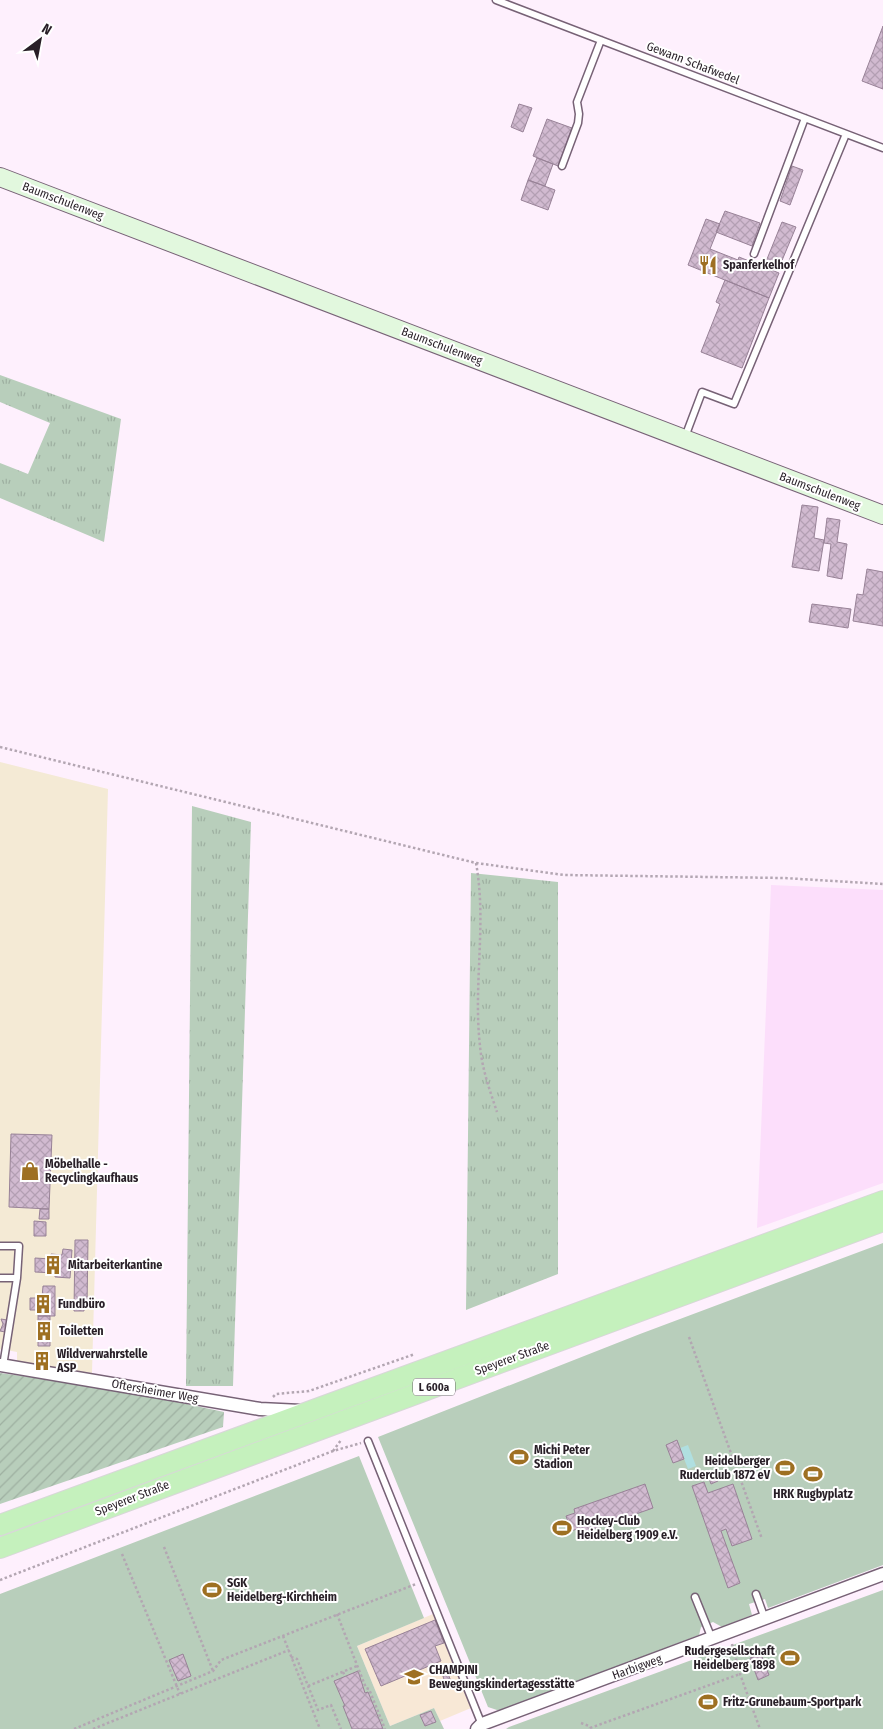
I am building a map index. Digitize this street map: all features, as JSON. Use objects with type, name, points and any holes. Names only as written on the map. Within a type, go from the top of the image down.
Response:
[{"type":"main road","name":"Speyerer Straße","points":[[0,1525],[883,1201]]},
{"type":"main road","name":"Speyerer Straße","points":[[0,1548],[883,1220]]},
{"type":"street","name":"Baumschulenweg","points":[[0,177],[883,515]]},
{"type":"street","name":"Oftersheimer Weg","points":[[2,1366],[260,1409],[311,1412]]},
{"type":"street","name":"Harbigweg","points":[[481,1727],[883,1574]]},
{"type":"lane","name":"Gewann Schafwedel","points":[[496,0],[883,148]]},
{"type":"lane","points":[[562,166],[578,122],[577,102],[601,40]]},
{"type":"lane","points":[[754,254],[806,118]]},
{"type":"lane","points":[[684,439],[702,392],[734,404],[846,134]]},
{"type":"lane","points":[[0,1246],[19,1246],[17,1278],[2,1366]]},
{"type":"lane","points":[[0,1278],[17,1278]]},
{"type":"lane","points":[[368,1441],[481,1727]]},
{"type":"lane","points":[[756,1594],[765,1619]]},
{"type":"lane","points":[[695,1597],[712,1639]]},
{"type":"path","points":[[0,747],[476,863],[564,875],[784,878],[883,884]]},
{"type":"path","points":[[476,863],[480,888],[480,1046],[487,1083],[498,1112]]},
{"type":"path","points":[[689,1337],[762,1539]]},
{"type":"path","points":[[0,1580],[324,1455],[368,1441]]},
{"type":"path","points":[[164,1547],[213,1671]]},
{"type":"path","points":[[122,1554],[180,1694]]},
{"type":"path","points":[[76,1729],[213,1671],[221,1660],[424,1580]]},
{"type":"path","points":[[337,1614],[366,1688],[369,1689],[385,1729]]},
{"type":"path","points":[[729,1633],[740,1674],[760,1729]]},
{"type":"path","points":[[283,1636],[320,1729]]},
{"type":"path","points":[[93,1729],[289,1650]]},
{"type":"path","points":[[292,1657],[297,1659],[318,1710],[331,1704],[341,1729]]},
{"type":"path","points":[[308,1686],[357,1666]]},
{"type":"path","points":[[343,1672],[345,1676]]},
{"type":"path","points":[[581,1723],[590,1728],[740,1674]]},
{"type":"shaded area","points":[[0,762],[108,789],[92,1373],[17,1364],[17,1352],[0,1350]]},
{"type":"shaded area","points":[[771,885],[883,890],[883,1183],[757,1228]]},
{"type":"shaded area","points":[[688,1445],[696,1466],[688,1469],[680,1448]]},
{"type":"shaded area","name":"CHAMPINI Bewegungskindertagesstätte","points":[[433,1614],[471,1708],[440,1721],[434,1708],[390,1726],[357,1646]]},
{"type":"green space","points":[[0,375],[121,419],[104,542],[0,498],[0,463],[28,474],[50,423],[0,402]]},
{"type":"green space","points":[[192,806],[251,822],[233,1386],[186,1386]]},
{"type":"green space","points":[[471,873],[558,882],[558,1274],[466,1310]]},
{"type":"green space","points":[[883,1243],[883,1565],[768,1608],[765,1599],[749,1604],[752,1615],[722,1627],[713,1622],[701,1627],[699,1635],[500,1711],[488,1707],[378,1437],[640,1334]]},
{"type":"green space","points":[[0,1373],[117,1389],[224,1412],[223,1427],[0,1504]]},
{"type":"green space","name":"SGK Heidelberg-Kirchheim","points":[[359,1456],[424,1618],[357,1646],[390,1726],[434,1708],[444,1729],[0,1729],[0,1594]]},
{"type":"green space","name":"Rudergesellschaft Heidelberg 1898","points":[[883,1590],[883,1729],[506,1729],[509,1727]]},
{"type":"building","points":[[883,26],[883,89],[862,81]]},
{"type":"building","points":[[519,104],[532,108],[523,132],[511,127]]},
{"type":"building","points":[[547,119],[572,128],[558,166],[533,156]]},
{"type":"building","points":[[537,158],[553,164],[545,186],[528,180]]},
{"type":"building","points":[[792,166],[803,170],[790,205],[780,201]]},
{"type":"building","points":[[528,180],[555,190],[548,210],[521,200]]},
{"type":"building","points":[[725,211],[760,223],[752,246],[716,232]]},
{"type":"building","points":[[706,219],[720,224],[710,249],[738,260],[739,257],[779,273],[769,298],[688,265]]},
{"type":"building","points":[[782,222],[796,227],[778,270],[765,264]]},
{"type":"building","points":[[725,280],[769,298],[742,368],[701,352],[720,304],[716,302]]},
{"type":"building","points":[[802,505],[818,507],[814,538],[824,540],[819,571],[792,567]]},
{"type":"building","points":[[827,518],[840,520],[837,542],[847,544],[842,579],[827,576],[831,544],[824,543]]},
{"type":"building","points":[[867,569],[883,572],[883,626],[853,621],[857,594],[863,595]]},
{"type":"building","points":[[812,604],[851,609],[848,628],[809,622]]},
{"type":"building","name":"Möbelhalle - Recyclingkaufhaus","points":[[11,1134],[52,1135],[49,1209],[9,1207]]},
{"type":"building","points":[[40,1209],[49,1209],[49,1219],[39,1219]]},
{"type":"building","points":[[34,1221],[46,1222],[46,1236],[34,1236]]},
{"type":"building","points":[[75,1240],[88,1240],[87,1307],[84,1307],[84,1311],[74,1311]]},
{"type":"building","name":"Mitarbeiterkantine","points":[[63,1249],[72,1250],[70,1278],[55,1277],[55,1273],[35,1272],[35,1258],[51,1259],[51,1254],[62,1255]]},
{"type":"building","name":"Fundbüro","points":[[43,1286],[55,1286],[55,1316],[38,1316],[38,1310],[30,1310],[30,1298],[42,1298]]},
{"type":"building","name":"Toiletten","points":[[38,1316],[50,1316],[50,1346],[38,1346]]},
{"type":"building","points":[[1,1319],[7,1320],[5,1332],[0,1331],[3,1324]]},
{"type":"building","name":"Wildverwahrstelle ASP","points":[[37,1357],[48,1359],[47,1366],[36,1364]]},
{"type":"building","points":[[677,1440],[684,1459],[673,1463],[666,1445]]},
{"type":"building","points":[[715,1470],[718,1481],[711,1484],[707,1473]]},
{"type":"building","points":[[704,1482],[708,1493],[733,1484],[752,1539],[732,1546],[726,1529],[721,1531],[740,1583],[728,1588],[692,1486]]},
{"type":"building","points":[[645,1484],[653,1508],[582,1533],[580,1528],[571,1531],[566,1516],[575,1513],[574,1509]]},
{"type":"building","points":[[435,1620],[444,1643],[435,1646],[441,1661],[381,1686],[365,1649]]},
{"type":"building","points":[[183,1654],[191,1676],[178,1681],[169,1660]]},
{"type":"building","points":[[761,1654],[769,1675],[758,1680],[750,1658]]},
{"type":"building","points":[[358,1671],[365,1693],[368,1692],[383,1729],[352,1729],[343,1706],[345,1706],[334,1681]]},
{"type":"building","points":[[447,1671],[452,1684],[446,1686],[442,1673]]},
{"type":"building","points":[[431,1711],[436,1722],[425,1726],[420,1715]]},
{"type":"place","name":"Spanferkelhof","points":[[708,265]]},
{"type":"place","name":"Möbelhalle - Recyclingkaufhaus","points":[[30,1171]]},
{"type":"place","name":"Mitarbeiterkantine","points":[[53,1265]]},
{"type":"place","name":"Fundbüro","points":[[43,1304]]},
{"type":"place","name":"Toiletten","points":[[44,1331]]},
{"type":"place","name":"Wildverwahrstelle ASP","points":[[42,1361]]},
{"type":"place","name":"Michi Peter Stadion","points":[[519,1457]]},
{"type":"place","name":"Heidelberger Ruderclub 1872 eV","points":[[785,1468]]},
{"type":"place","name":"HRK Rugbyplatz","points":[[813,1474]]},
{"type":"place","name":"Hockey-Club Heidelberg 1909 e.V.","points":[[562,1528]]},
{"type":"place","name":"SGK Heidelberg-Kirchheim","points":[[212,1590]]},
{"type":"place","name":"Rudergesellschaft Heidelberg 1898","points":[[790,1658]]},
{"type":"place","name":"CHAMPINI Bewegungskindertagesstätte","points":[[414,1677]]},
{"type":"place","name":"Fritz-Grunebaum-Sportpark","points":[[708,1702]]}]
